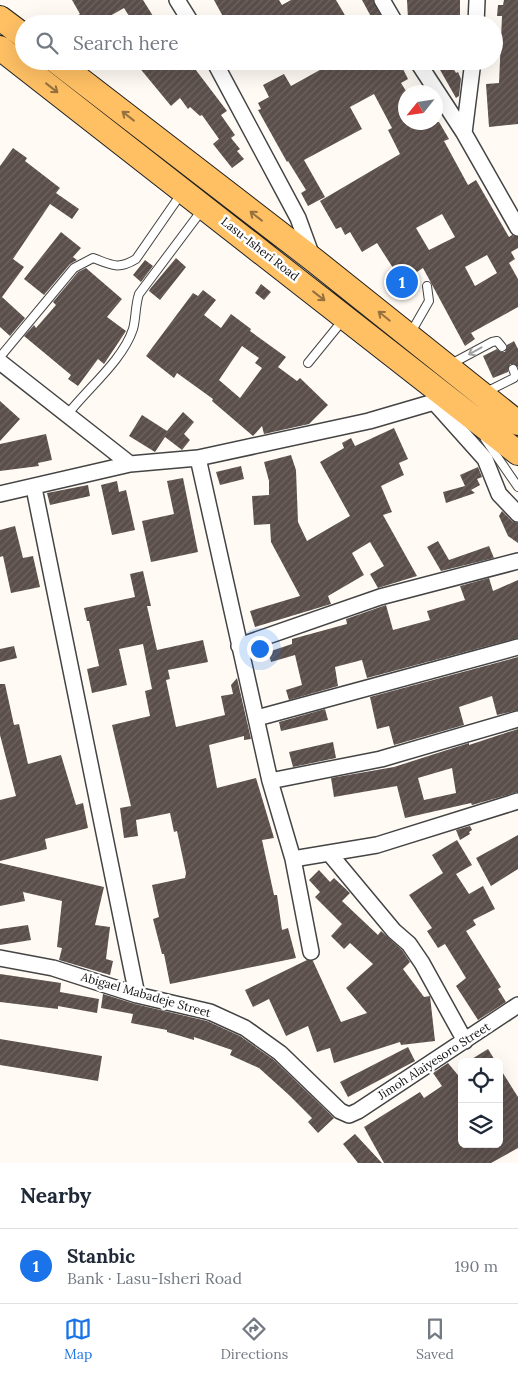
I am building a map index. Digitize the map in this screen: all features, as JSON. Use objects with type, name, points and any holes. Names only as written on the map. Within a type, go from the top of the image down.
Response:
[{"type":"main road","points":[[0,18],[15,29]]},
{"type":"main road","name":"Lasu-Isheri Road","points":[[0,48],[15,60]]},
{"type":"main road","name":"Lasu-Isheri Road","points":[[29,70],[346,317],[439,398],[466,413],[517,453]]},
{"type":"main road","name":"Lasu-Isheri Road","points":[[68,70],[314,260],[482,394],[513,412]]},
{"type":"street","points":[[177,0],[186,15]]},
{"type":"street","points":[[382,0],[391,15]]},
{"type":"street","points":[[476,15],[477,0]]},
{"type":"street","points":[[219,70],[298,218],[314,260]]},
{"type":"street","points":[[424,70],[464,133],[518,228]]},
{"type":"street","points":[[464,133],[472,70]]},
{"type":"street","points":[[0,362],[130,464]]},
{"type":"street","points":[[0,494],[34,488],[130,464],[198,458],[369,421],[439,398],[485,459],[499,494],[518,514]]},
{"type":"street","points":[[198,458],[270,781],[293,859],[311,952]]},
{"type":"street","points":[[34,488],[137,995]]},
{"type":"street","points":[[239,646],[380,596],[518,561]]},
{"type":"street","points":[[257,718],[518,647]]},
{"type":"street","points":[[270,781],[381,759],[518,719]]},
{"type":"street","points":[[293,859],[377,845],[518,801]]},
{"type":"street","points":[[329,853],[418,957],[465,1042]]},
{"type":"street","name":"Abigael Mabadeje Street","points":[[0,958],[53,968],[137,995],[210,1012],[245,1028],[280,1053],[340,1111],[349,1115]]},
{"type":"street","name":"Jimoh Alaiyesoro Street","points":[[349,1115],[465,1042],[518,1005]]},
{"type":"lane","points":[[0,357],[74,268],[84,261],[93,258],[115,266],[125,265],[136,259],[184,190]]},
{"type":"lane","points":[[67,415],[119,354],[133,328],[134,309],[139,294],[205,206]]},
{"type":"lane","points":[[409,336],[429,301],[427,286]]},
{"type":"lane","points":[[308,363],[346,317]]},
{"type":"lane","points":[[447,366],[492,342],[497,341],[502,347]]},
{"type":"lane","points":[[482,394],[514,378],[516,374],[513,369]]},
{"type":"lane","points":[[466,413],[518,487]]},
{"type":"building","points":[[72,0],[143,0],[152,15],[128,15],[124,8],[112,15],[79,15],[80,14]]},
{"type":"building","points":[[214,0],[279,0],[282,5],[291,0],[336,0],[345,15],[222,15]]},
{"type":"building","points":[[362,0],[373,0],[380,15],[370,15]]},
{"type":"building","points":[[407,0],[460,0],[460,15],[408,15]]},
{"type":"building","points":[[504,0],[518,0],[518,124],[489,127],[486,84],[499,83],[500,70],[503,70],[503,15],[497,15],[498,5],[503,5]]},
{"type":"building","points":[[141,70],[196,70],[227,111],[221,115],[235,135],[231,138],[240,149],[237,151],[244,159],[232,168],[213,144],[219,139],[202,115],[200,116],[190,107],[188,109],[180,98],[171,106]]},
{"type":"building","points":[[320,70],[404,70],[408,79],[401,83],[402,85],[398,85],[398,130],[443,129],[449,139],[444,141],[468,185],[476,180],[509,237],[512,235],[518,237],[518,248],[511,252],[515,259],[509,263],[518,279],[518,307],[471,333],[475,339],[465,346],[423,268],[402,282],[377,243],[362,252],[350,232],[345,235],[341,227],[336,229],[320,201],[400,154],[388,130],[392,128],[374,94],[350,107],[362,129],[304,160],[325,197],[308,206],[301,193],[306,190],[287,162],[258,110],[261,109],[258,103],[269,97],[263,85],[284,74],[291,86]],"holes":[[[442,214],[455,237],[429,250],[416,228]],[[487,255],[497,273],[475,286],[465,267]]]},
{"type":"building","points":[[440,70],[454,70],[456,73],[458,72],[461,79],[459,96],[456,98]]},
{"type":"building","points":[[13,148],[27,158],[25,161],[60,188],[56,193],[79,209],[72,219],[50,204],[13,259],[24,267],[2,297],[25,318],[10,336],[0,327],[0,166]]},
{"type":"building","points":[[61,232],[81,248],[73,257],[77,260],[70,264],[44,295],[24,279]]},
{"type":"building","points":[[176,258],[186,267],[160,300],[149,291]]},
{"type":"building","points":[[145,260],[153,266],[141,282],[133,275]]},
{"type":"building","points":[[86,268],[122,299],[107,317],[126,331],[104,364],[98,359],[78,386],[68,379],[71,375],[24,336],[34,325],[36,328],[56,305],[53,302],[78,272]]},
{"type":"building","points":[[261,284],[271,292],[264,300],[255,293]]},
{"type":"building","points":[[203,290],[216,300],[204,315],[221,328],[231,314],[251,329],[250,331],[286,357],[278,367],[297,381],[300,378],[328,405],[309,424],[264,434],[262,426],[253,436],[212,401],[213,399],[177,373],[174,378],[146,356],[193,293],[198,296]],"holes":[[[242,346],[259,358],[255,363],[262,368],[240,398],[219,380]]]},
{"type":"building","points":[[514,341],[518,349],[518,367],[510,364],[508,372],[493,378],[483,356],[497,349],[505,352],[507,345]]},
{"type":"building","points":[[0,401],[20,419],[0,441]]},
{"type":"building","points":[[183,412],[194,422],[184,434],[190,440],[182,450],[165,437],[155,452],[129,436],[142,415],[167,431]]},
{"type":"building","points":[[394,428],[408,459],[399,463],[404,475],[381,486],[392,512],[383,515],[417,576],[378,588],[370,574],[384,566],[370,542],[352,553],[364,575],[328,596],[331,604],[255,627],[250,611],[300,596],[271,542],[270,524],[254,525],[252,496],[269,495],[269,481],[264,462],[291,455],[296,470],[298,522],[307,541],[350,516],[320,462],[344,448],[342,443],[351,438],[355,446]]},
{"type":"building","points":[[46,434],[52,460],[38,463],[39,466],[0,471],[0,444]]},
{"type":"building","points":[[241,466],[244,479],[220,485],[216,472]]},
{"type":"building","points":[[478,467],[482,477],[477,479],[480,485],[471,490],[475,493],[446,503],[443,492],[465,486],[460,475]]},
{"type":"building","points":[[183,478],[198,552],[151,562],[142,521],[174,514],[167,481]]},
{"type":"building","points":[[117,481],[119,492],[126,490],[135,530],[112,535],[101,485]]},
{"type":"building","points":[[88,485],[90,496],[50,505],[47,493]]},
{"type":"building","points":[[502,511],[512,521],[518,523],[518,543],[508,536],[499,516]]},
{"type":"building","points":[[15,526],[23,558],[33,556],[40,587],[11,593],[3,556],[0,557],[0,530]]},
{"type":"building","points":[[438,541],[449,560],[489,546],[494,558],[441,571],[427,547]]},
{"type":"building","points":[[143,571],[151,606],[147,606],[157,650],[203,640],[208,662],[168,670],[170,679],[166,680],[176,727],[225,715],[221,696],[233,694],[231,685],[237,678],[251,739],[244,740],[244,736],[209,745],[217,788],[256,778],[274,838],[262,840],[274,895],[277,895],[282,930],[288,928],[296,958],[170,984],[164,954],[162,954],[153,919],[159,917],[152,885],[185,878],[186,873],[177,831],[174,832],[170,813],[136,820],[138,836],[124,838],[120,808],[131,806],[112,725],[150,716],[145,691],[152,689],[143,644],[119,649],[127,685],[92,693],[87,669],[99,666],[89,621],[87,621],[84,608],[135,597],[130,574]]},
{"type":"building","points":[[489,578],[493,591],[518,580],[518,638],[367,678],[362,660],[335,667],[338,686],[289,700],[286,690],[302,685],[295,655],[271,662],[268,652],[292,644],[292,639],[347,624],[346,619],[386,605],[393,630],[430,620],[427,611],[465,600],[460,586]]},
{"type":"building","points":[[14,646],[17,658],[0,662],[0,649]]},
{"type":"building","points":[[518,657],[518,710],[497,715],[492,696],[459,707],[464,725],[394,745],[389,726],[377,729],[370,697]]},
{"type":"building","points":[[0,684],[5,684],[14,725],[19,724],[28,764],[61,755],[76,805],[83,803],[88,828],[45,839],[47,849],[0,861],[0,800],[16,796],[0,735]]},
{"type":"building","points":[[325,709],[328,720],[281,731],[279,722]]},
{"type":"building","points":[[518,729],[518,792],[472,805],[471,803],[405,818],[397,786],[334,797],[331,778],[394,767],[469,743],[469,745]],"holes":[[[452,768],[456,793],[424,800],[418,778]]]},
{"type":"building","points":[[333,742],[336,758],[293,767],[289,752]]},
{"type":"building","points":[[470,826],[472,830],[469,832],[470,834],[460,840],[456,830]]},
{"type":"building","points":[[518,835],[518,869],[491,886],[476,858]]},
{"type":"building","points":[[457,840],[472,865],[456,874],[469,894],[483,886],[495,909],[473,920],[476,925],[466,931],[501,987],[498,989],[506,1002],[478,1020],[456,986],[466,978],[445,944],[438,948],[427,931],[432,928],[409,895],[443,873],[432,855]]},
{"type":"building","points":[[0,863],[104,887],[95,925],[110,927],[106,959],[113,961],[110,975],[59,960],[62,948],[57,947],[62,901],[23,892],[25,901],[0,906]]},
{"type":"building","points":[[319,870],[330,882],[334,878],[350,893],[342,901],[378,935],[381,931],[402,950],[410,962],[403,969],[424,997],[430,996],[435,1041],[401,1045],[400,1042],[334,1063],[330,1048],[317,1052],[308,1026],[286,1036],[269,999],[253,1007],[245,990],[307,960],[313,961],[341,1022],[367,1013],[346,988],[373,964],[350,943],[344,949],[331,936],[342,924],[315,897],[320,892],[309,880]]},
{"type":"building","points":[[28,925],[31,940],[0,945],[0,929]]},
{"type":"building","points":[[0,974],[61,983],[60,992],[99,999],[97,1013],[58,1006],[58,1009],[0,1002]]},
{"type":"building","points":[[103,994],[135,1004],[207,1021],[240,1036],[274,1060],[334,1118],[318,1133],[308,1122],[312,1118],[289,1095],[259,1068],[230,1055],[232,1050],[194,1037],[194,1040],[167,1032],[167,1030],[131,1023],[133,1014],[101,1008]]},
{"type":"building","points":[[0,1039],[102,1056],[98,1081],[0,1065]]},
{"type":"building","points":[[408,1047],[415,1061],[348,1097],[340,1082]]},
{"type":"building","points":[[488,1049],[494,1058],[473,1058]]},
{"type":"building","points":[[448,1063],[458,1075],[458,1148],[503,1148],[503,1073],[518,1097],[518,1148],[491,1163],[384,1163],[364,1127],[420,1092],[424,1098],[442,1086],[433,1073]]},
{"type":"building","points":[[355,1134],[382,1163],[358,1163],[343,1144]]},
{"type":"place","name":"Stanbic","points":[[402,282]]}]
